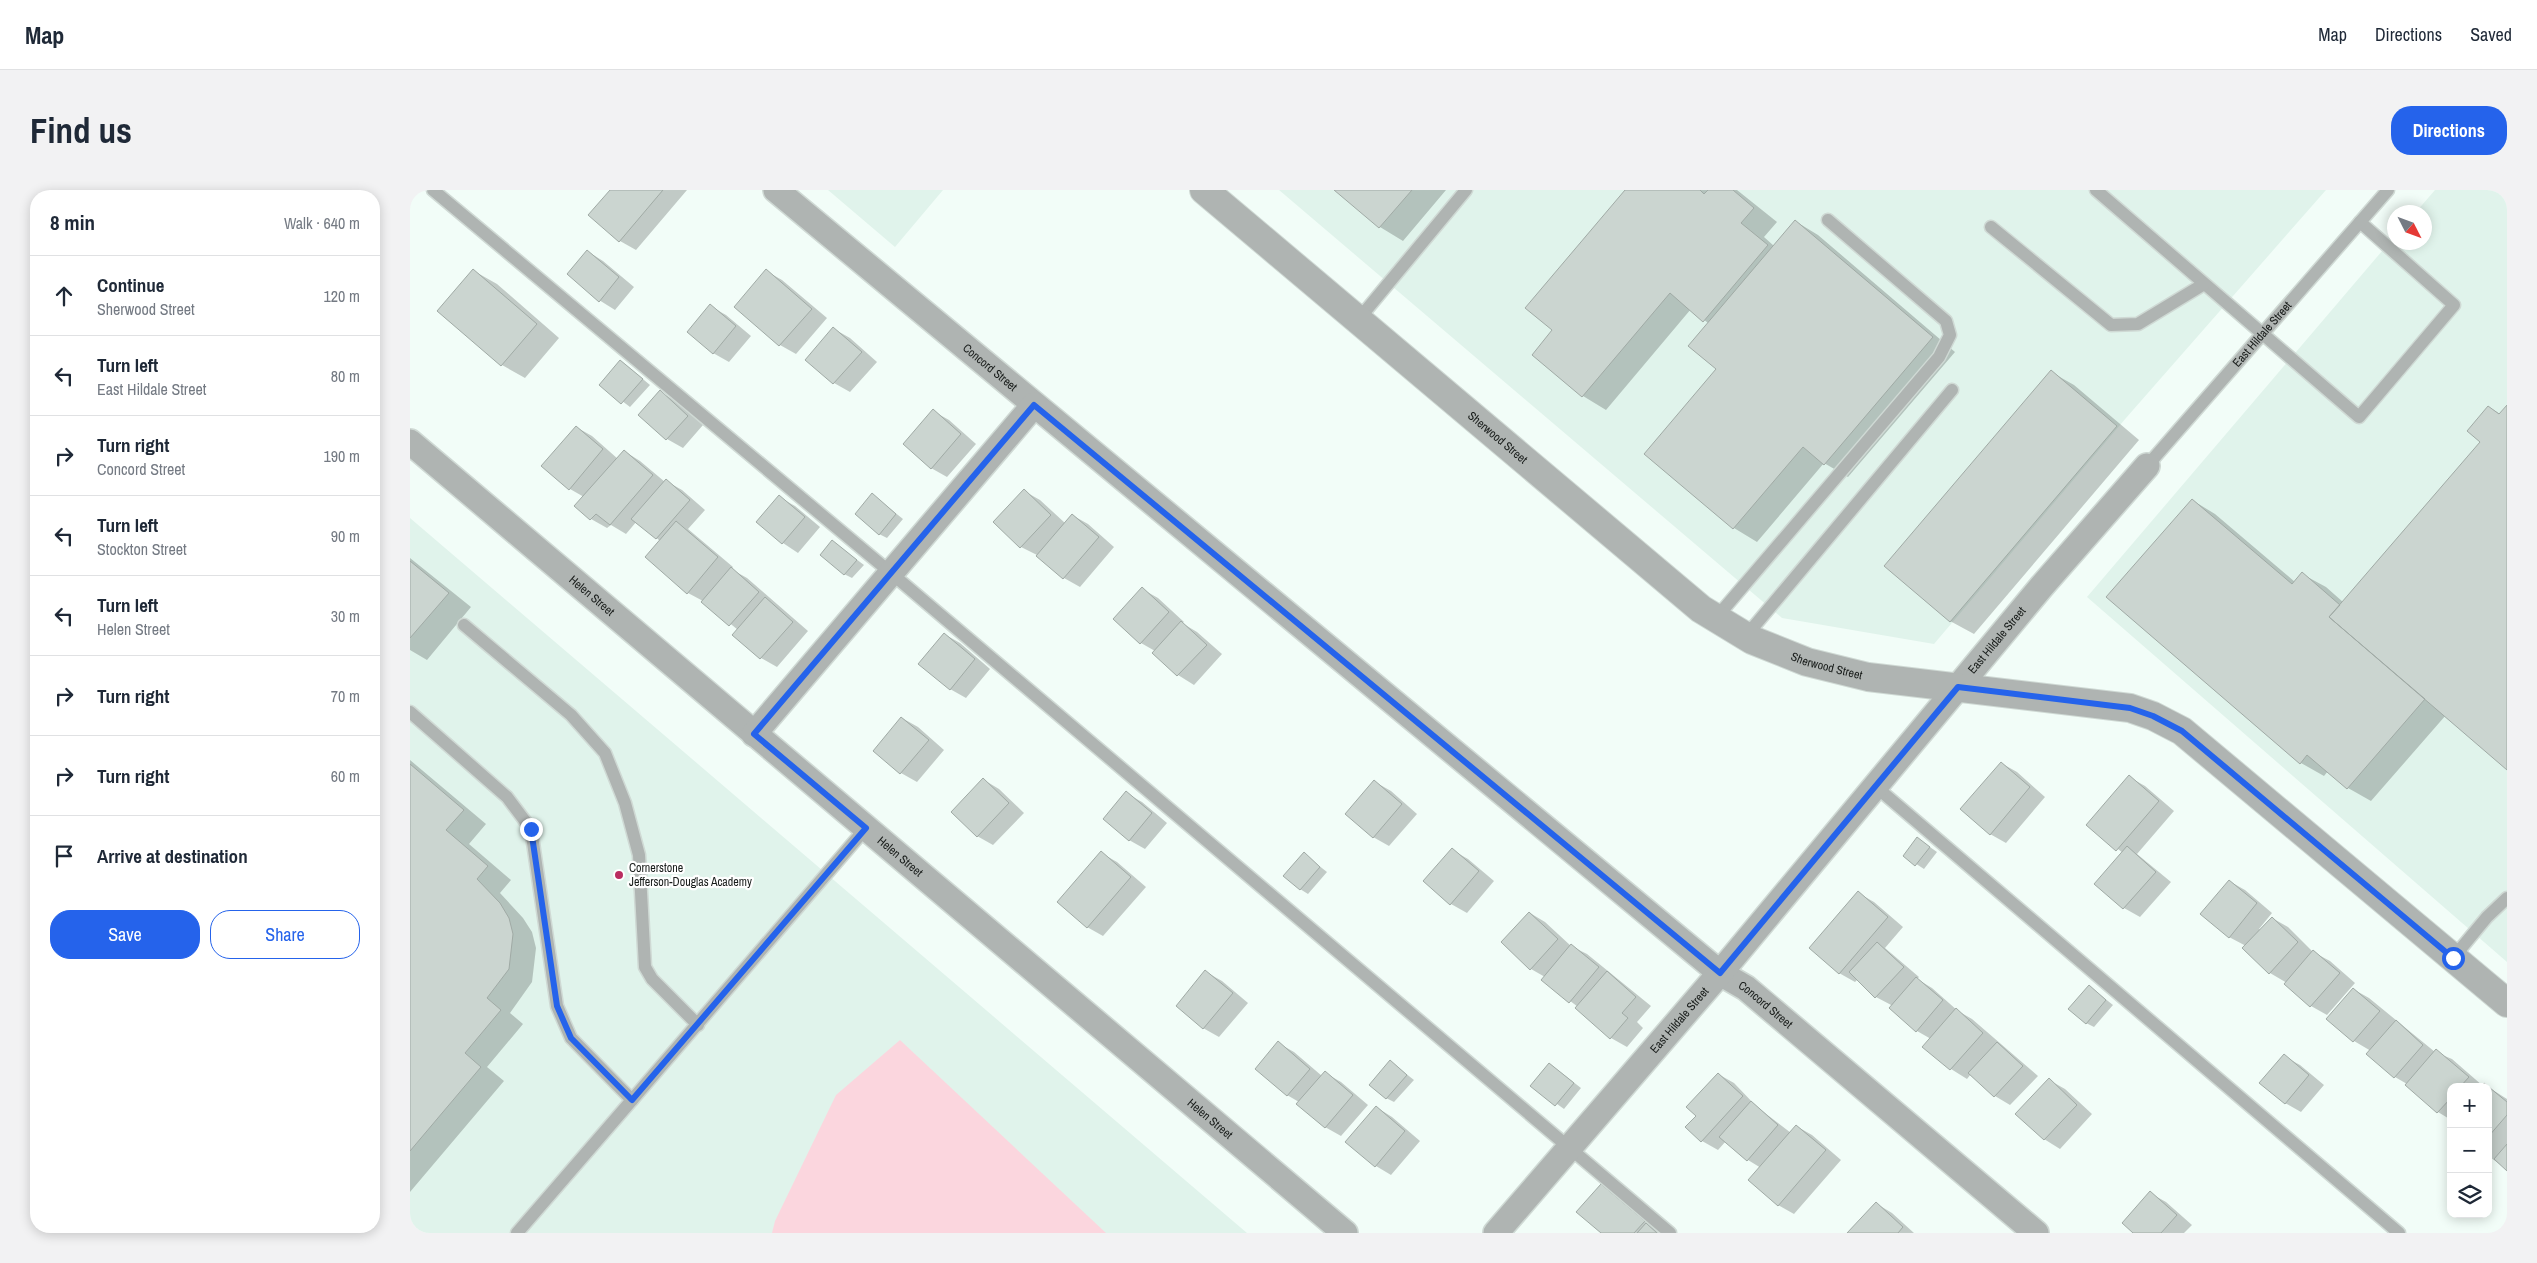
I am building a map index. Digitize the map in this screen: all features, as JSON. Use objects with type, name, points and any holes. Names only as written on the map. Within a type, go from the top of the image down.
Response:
[{"type":"street","name":"Concord Street","points":[[776,190],[1720,973],[1746,988],[2036,1233]]},
{"type":"street","name":"Sherwood Street","points":[[1204,190],[1701,608],[1716,618],[1746,636],[1808,662],[1868,677],[2130,708],[2153,716],[2182,731],[2507,1003]]},
{"type":"street","points":[[754,734],[1034,405]]},
{"type":"street","name":"Helen Street","points":[[410,442],[1345,1233]]},
{"type":"street","name":"East Hildale Street","points":[[1496,1233],[1720,973],[2042,586],[2147,466]]},
{"type":"lane","points":[[433,190],[891,573],[1670,1233]]},
{"type":"lane","points":[[1358,320],[1466,190]]},
{"type":"lane","points":[[2096,190],[2358,417],[2454,305],[2360,222]]},
{"type":"lane","name":"East Hildale Street","points":[[2147,466],[2388,190]]},
{"type":"lane","points":[[1716,618],[1939,357],[1950,335],[1946,321],[1828,220]]},
{"type":"lane","points":[[1991,227],[2111,325],[2138,324],[2204,284]]},
{"type":"lane","points":[[1746,636],[1952,390]]},
{"type":"lane","points":[[464,625],[571,715],[605,753],[625,803],[639,855],[645,966],[652,979],[698,1025]]},
{"type":"lane","points":[[410,712],[507,797],[531,829],[557,1006],[571,1038],[632,1100]]},
{"type":"lane","points":[[1875,786],[2399,1233]]},
{"type":"lane","points":[[517,1233],[866,828]]},
{"type":"lane","points":[[2453,958],[2507,898]]},
{"type":"shaded area","points":[[828,190],[943,190],[895,247]]},
{"type":"shaded area","points":[[1279,190],[2326,190],[2126,418],[1934,644],[1782,618]]},
{"type":"shaded area","points":[[2435,190],[2507,190],[2507,962],[2087,597],[2387,245],[2387,250],[2432,250],[2432,205],[2422,205]]},
{"type":"shaded area","name":"Cornerstone Jefferson-Douglas Academy","points":[[410,518],[1247,1233],[410,1233]]},
{"type":"shaded area","points":[[900,1040],[1106,1233],[772,1233],[775,1221],[836,1095]]},
{"type":"building","points":[[610,190],[663,190],[619,242],[588,215]]},
{"type":"building","points":[[1334,190],[1412,190],[1379,228]]},
{"type":"building","points":[[1625,190],[1700,190],[1704,194],[1708,190],[1733,190],[1754,208],[1741,223],[1768,245],[1703,322],[1670,293],[1582,397],[1532,355],[1552,330],[1525,308]]},
{"type":"building","points":[[1795,220],[1933,337],[1824,465],[1803,447],[1733,529],[1644,454],[1716,369],[1688,346]]},
{"type":"building","points":[[587,250],[619,277],[599,302],[567,274]]},
{"type":"building","points":[[473,269],[537,324],[501,366],[437,311]]},
{"type":"building","points":[[766,269],[812,309],[779,346],[734,307]]},
{"type":"building","points":[[710,304],[736,326],[713,354],[687,332]]},
{"type":"building","points":[[833,327],[862,352],[833,384],[805,360]]},
{"type":"building","points":[[620,360],[643,379],[621,404],[599,385]]},
{"type":"building","points":[[2051,370],[2117,426],[1950,622],[1884,566]]},
{"type":"building","points":[[660,390],[688,416],[666,440],[638,415]]},
{"type":"building","points":[[2507,405],[2507,770],[2329,617],[2480,442],[2467,431],[2488,406],[2499,414]]},
{"type":"building","points":[[933,409],[961,434],[931,469],[903,444]]},
{"type":"building","points":[[576,426],[603,449],[569,490],[541,466]]},
{"type":"building","points":[[624,450],[653,475],[610,525],[596,514],[590,520],[574,506]]},
{"type":"building","points":[[666,479],[690,500],[656,539],[631,519]]},
{"type":"building","points":[[1024,489],[1051,515],[1020,548],[993,522]]},
{"type":"building","points":[[872,493],[896,514],[879,535],[855,514]]},
{"type":"building","points":[[779,495],[805,517],[782,544],[756,522]]},
{"type":"building","points":[[2192,499],[2292,584],[2302,572],[2340,605],[2329,617],[2425,699],[2347,789],[2307,755],[2300,764],[2106,597]]},
{"type":"building","points":[[1072,514],[1099,537],[1063,579],[1036,556]]},
{"type":"building","points":[[676,521],[718,557],[687,594],[645,557]]},
{"type":"building","points":[[832,540],[857,560],[844,575],[820,555]]},
{"type":"building","points":[[410,561],[449,593],[410,638]]},
{"type":"building","points":[[731,567],[759,592],[729,626],[701,602]]},
{"type":"building","points":[[1142,587],[1169,612],[1140,644],[1113,619]]},
{"type":"building","points":[[765,597],[793,622],[760,659],[732,635]]},
{"type":"building","points":[[1181,621],[1207,645],[1177,676],[1152,653]]},
{"type":"building","points":[[944,633],[975,659],[950,690],[918,664]]},
{"type":"building","points":[[901,717],[929,740],[900,774],[873,751]]},
{"type":"building","points":[[2001,762],[2030,787],[1990,835],[1960,809]]},
{"type":"building","points":[[410,764],[464,810],[446,830],[488,866],[477,879],[500,903],[509,918],[513,934],[509,969],[487,998],[501,1010],[465,1053],[481,1067],[410,1151]]},
{"type":"building","points":[[2129,775],[2159,801],[2116,851],[2086,825]]},
{"type":"building","points":[[983,778],[1009,803],[977,837],[951,812]]},
{"type":"building","points":[[1374,780],[1402,804],[1373,838],[1345,814]]},
{"type":"building","points":[[1126,791],[1152,813],[1129,841],[1103,819]]},
{"type":"building","points":[[1917,837],[1930,847],[1915,866],[1903,856]]},
{"type":"building","points":[[2127,846],[2156,872],[2123,909],[2094,884]]},
{"type":"building","points":[[1452,848],[1479,871],[1450,905],[1423,881]]},
{"type":"building","points":[[1101,851],[1131,877],[1087,928],[1057,902]]},
{"type":"building","points":[[1304,852],[1320,867],[1300,890],[1283,876]]},
{"type":"building","points":[[2229,880],[2257,903],[2229,938],[2200,914]]},
{"type":"building","points":[[1858,891],[1888,917],[1839,974],[1809,948]]},
{"type":"building","points":[[1529,912],[1558,939],[1530,970],[1501,942]]},
{"type":"building","points":[[2272,917],[2298,942],[2269,974],[2242,948]]},
{"type":"building","points":[[1877,942],[1904,967],[1875,998],[1849,972]]},
{"type":"building","points":[[1571,944],[1599,967],[1569,1003],[1541,980]]},
{"type":"building","points":[[2313,950],[2340,973],[2310,1007],[2284,984]]},
{"type":"building","points":[[1205,970],[1233,993],[1203,1029],[1176,1006]]},
{"type":"building","points":[[1607,971],[1636,997],[1622,1013],[1628,1018],[1610,1039],[1575,1008]]},
{"type":"building","points":[[1916,977],[1943,1000],[1916,1032],[1889,1008]]},
{"type":"building","points":[[2089,985],[2106,1000],[2086,1024],[2068,1009]]},
{"type":"building","points":[[2353,988],[2380,1011],[2353,1042],[2326,1019]]},
{"type":"building","points":[[1956,1008],[1983,1033],[1950,1070],[1922,1047]]},
{"type":"building","points":[[2396,1020],[2423,1045],[2394,1078],[2366,1054]]},
{"type":"building","points":[[1278,1041],[1310,1069],[1287,1096],[1255,1069]]},
{"type":"building","points":[[1997,1042],[2023,1066],[1994,1097],[1968,1073]]},
{"type":"building","points":[[2436,1049],[2469,1077],[2464,1083],[2447,1083],[2447,1102],[2437,1113],[2405,1085]]},
{"type":"building","points":[[2284,1054],[2309,1075],[2285,1104],[2259,1083]]},
{"type":"building","points":[[1390,1060],[1407,1075],[1386,1099],[1369,1085]]},
{"type":"building","points":[[1549,1063],[1574,1083],[1555,1106],[1530,1086]]},
{"type":"building","points":[[1325,1071],[1353,1095],[1325,1128],[1296,1104]]},
{"type":"building","points":[[1718,1073],[1743,1096],[1701,1142],[1685,1127],[1696,1116],[1686,1107]]},
{"type":"building","points":[[2049,1078],[2077,1105],[2044,1140],[2015,1114]]},
{"type":"building","points":[[2492,1090],[2507,1102],[2507,1115],[2492,1132]]},
{"type":"building","points":[[1751,1101],[1778,1125],[1747,1161],[1719,1137]]},
{"type":"building","points":[[1376,1106],[1405,1131],[1375,1167],[1345,1142]]},
{"type":"building","points":[[1796,1125],[1826,1150],[1778,1206],[1748,1180]]},
{"type":"building","points":[[2507,1144],[2507,1171],[2494,1159]]},
{"type":"building","points":[[1601,1184],[1645,1221],[1634,1233],[1601,1233],[1576,1212]]},
{"type":"building","points":[[2150,1191],[2177,1215],[2161,1233],[2133,1233],[2122,1223]]},
{"type":"building","points":[[1876,1202],[1903,1227],[1898,1233],[1847,1233]]},
{"type":"building","points":[[1646,1223],[1657,1233],[1637,1233]]},
{"type":"place","name":"Cornerstone Jefferson-Douglas Academy","points":[[619,875]]},
{"type":"route","points":[[531,829],[557,1006],[571,1038],[632,1100],[866,828],[754,734],[1034,405],[1720,973],[1958,687],[2130,708],[2153,716],[2182,731],[2453,958]]}]
